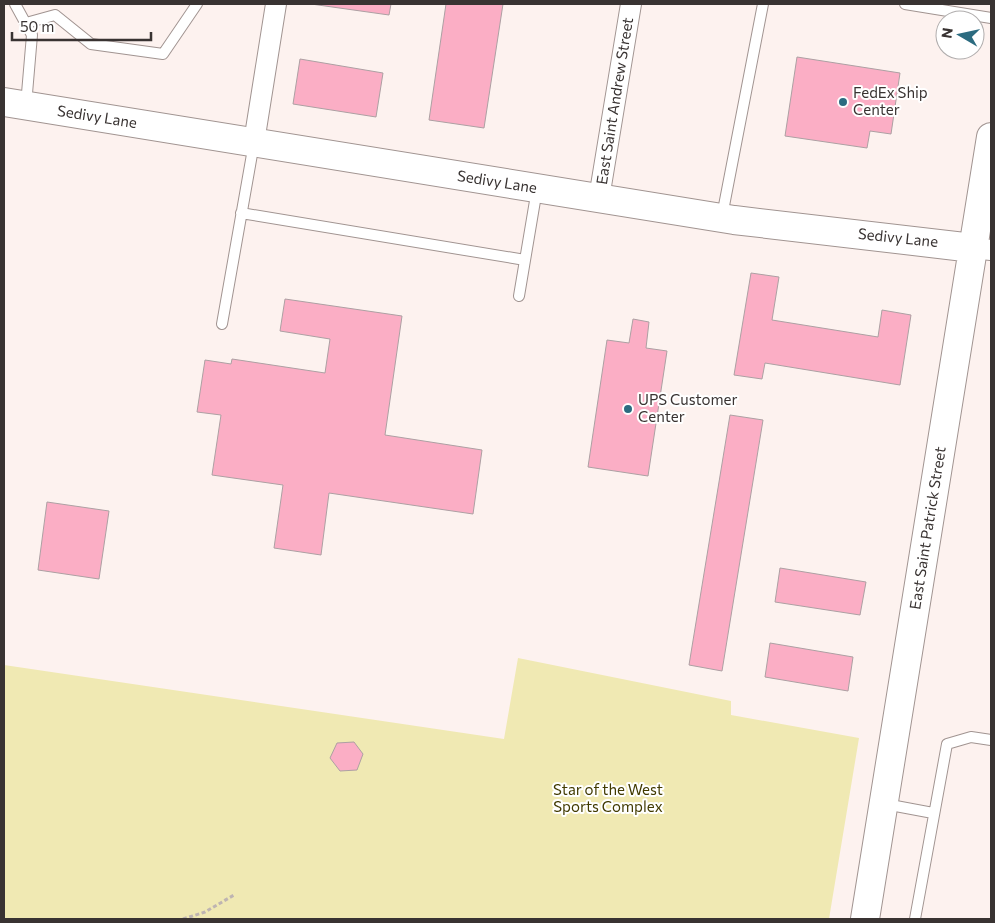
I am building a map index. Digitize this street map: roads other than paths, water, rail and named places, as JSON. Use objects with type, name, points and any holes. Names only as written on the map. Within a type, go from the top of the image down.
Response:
[{"type":"street","points":[[254,142],[276,4]]},
{"type":"street","name":"East Saint Andrew Street","points":[[599,198],[631,4]]},
{"type":"street","name":"Sedivy Lane","points":[[15,104],[722,218],[982,249]]},
{"type":"street","name":"East Saint Patrick Street","points":[[866,919],[884,804],[982,249],[991,144]]},
{"type":"lane","points":[[15,4],[32,35],[15,104]]},
{"type":"lane","points":[[26,23],[55,16],[91,44],[163,54],[197,4]]},
{"type":"lane","points":[[722,218],[763,4]]},
{"type":"lane","points":[[904,4],[991,18]]},
{"type":"lane","points":[[222,324],[254,142]]},
{"type":"lane","points":[[519,296],[538,188]]},
{"type":"lane","points":[[241,213],[525,260]]},
{"type":"lane","points":[[915,919],[946,744],[971,737],[991,740]]},
{"type":"lane","points":[[884,804],[933,813]]},
{"type":"place","name":"FedEx Ship Center","points":[[843,102]]},
{"type":"place","name":"UPS Customer Center","points":[[628,409]]},
{"type":"park label","name":"Star of the West Sports Complex","points":[[608,798]]}]
